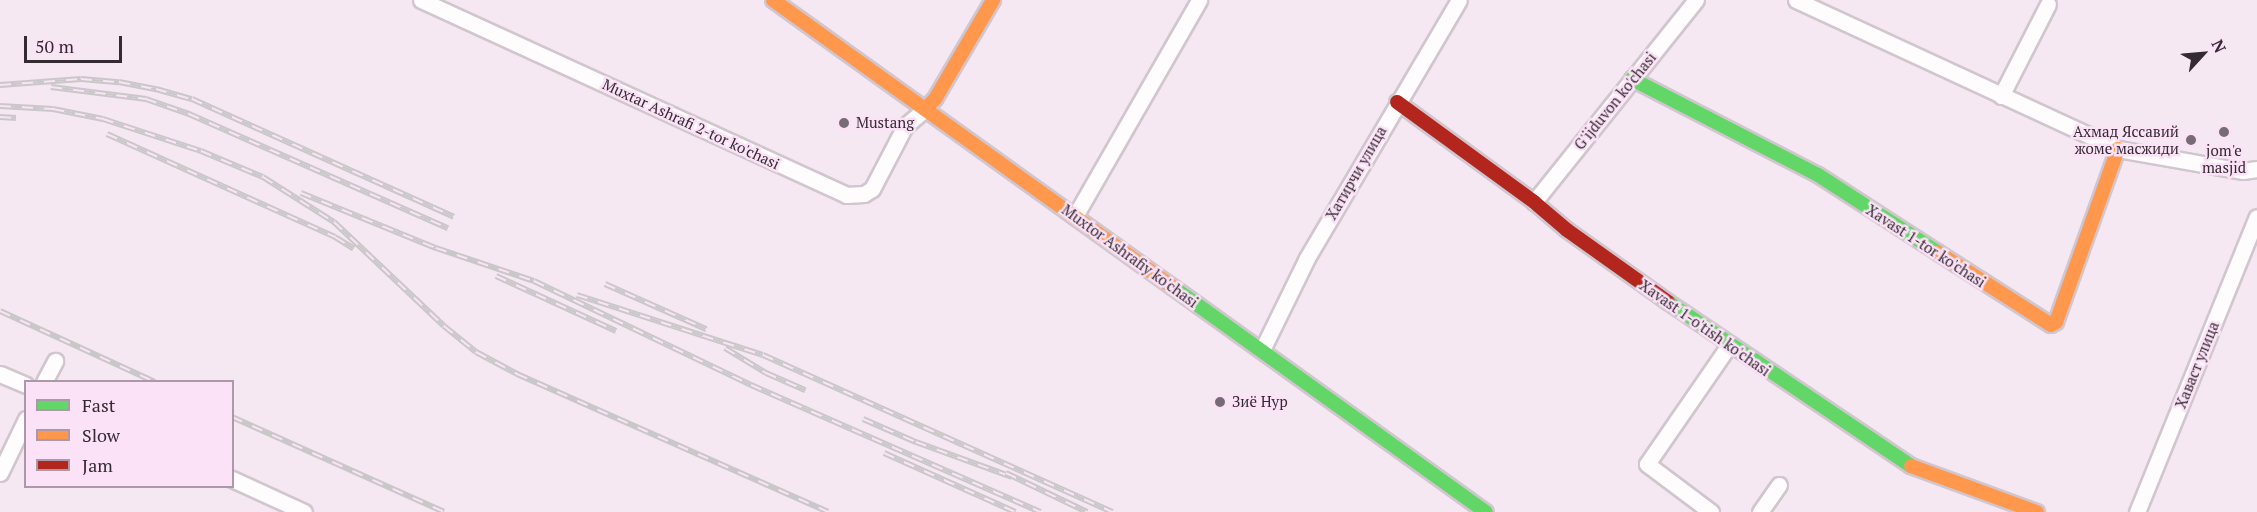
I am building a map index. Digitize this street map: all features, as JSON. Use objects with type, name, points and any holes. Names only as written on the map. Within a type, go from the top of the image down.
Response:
[{"type":"street","name":"Muxtar Ashrafi 2-tor ko'chasi","points":[[421,0],[846,195],[864,194],[872,189],[906,126],[925,109]]},
{"type":"street","name":"Muxtor Ashrafiy ko'chasi","points":[[773,0],[1486,512]]},
{"type":"street","points":[[925,109],[935,99],[993,0]]},
{"type":"street","points":[[1076,216],[1199,0]]},
{"type":"street","name":"Хатирчи улица","points":[[1262,350],[1306,258],[1459,0]]},
{"type":"street","points":[[1796,0],[2118,149],[2243,171],[2257,169]]},
{"type":"street","name":"G'ijduvon ko'chasi","points":[[1534,202],[1691,2]]},
{"type":"street","points":[[2001,96],[2048,4]]},
{"type":"street","name":"Xavast 1-tor ko'chasi","points":[[1632,79],[1818,175],[2051,326],[2056,322],[2118,149]]},
{"type":"street","name":"Xavast 1-o'tish ko'chasi","points":[[1397,102],[1534,202],[1567,230],[1729,345],[1913,467],[2037,512]]},
{"type":"street","name":"Хаваст улица","points":[[2137,512],[2257,217]]},
{"type":"street","points":[[1711,512],[1647,464],[1729,345]]},
{"type":"street","points":[[45,380],[55,361]]},
{"type":"street","points":[[0,374],[24,384]]},
{"type":"street","points":[[0,473],[24,422]]},
{"type":"street","points":[[234,481],[304,512]]},
{"type":"street","points":[[1760,512],[1779,485]]},
{"type":"railway","points":[[0,85],[81,79],[119,82],[192,99],[454,217]]},
{"type":"railway","points":[[51,87],[146,99],[189,114],[448,228]]},
{"type":"railway","points":[[0,106],[53,109],[103,119],[201,151],[263,177],[334,222],[444,326],[476,352],[517,374],[828,512]]},
{"type":"railway","points":[[0,117],[16,118]]},
{"type":"railway","points":[[107,134],[335,237],[354,249]]},
{"type":"railway","points":[[301,193],[436,248],[534,281],[751,385],[1040,512]]},
{"type":"railway","points":[[496,276],[616,331]]},
{"type":"railway","points":[[605,284],[706,329]]},
{"type":"railway","points":[[577,295],[763,355],[1112,512]]},
{"type":"railway","points":[[0,311],[151,380]]},
{"type":"railway","points":[[725,348],[766,373],[805,390]]},
{"type":"railway","points":[[234,418],[444,512]]},
{"type":"railway","points":[[863,419],[916,442],[1012,477]]},
{"type":"railway","points":[[884,453],[1015,512]]},
{"type":"railway","points":[[1006,473],[1087,512]]},
{"type":"traffic: fast","points":[[1632,79],[1818,175],[1937,252]]},
{"type":"traffic: fast","points":[[1174,288],[1486,512]]},
{"type":"traffic: fast","points":[[1668,302],[1911,466]]},
{"type":"traffic: slow","points":[[773,0],[1174,288]]},
{"type":"traffic: slow","points":[[925,109],[935,99],[993,0]]},
{"type":"traffic: slow","points":[[1937,252],[2051,325],[2056,322],[2118,149]]},
{"type":"traffic: slow","points":[[1911,466],[2037,512]]},
{"type":"traffic: jam","points":[[1397,102],[1534,202],[1567,230],[1668,302]]},
{"type":"place","name":"Mustang","points":[[844,123]]},
{"type":"place","name":"jom'e masjid","points":[[2224,132]]},
{"type":"place","name":"Ахмад Яссавий жоме масжиди","points":[[2191,140]]},
{"type":"place","name":"Зиё Нур","points":[[1220,402]]}]
